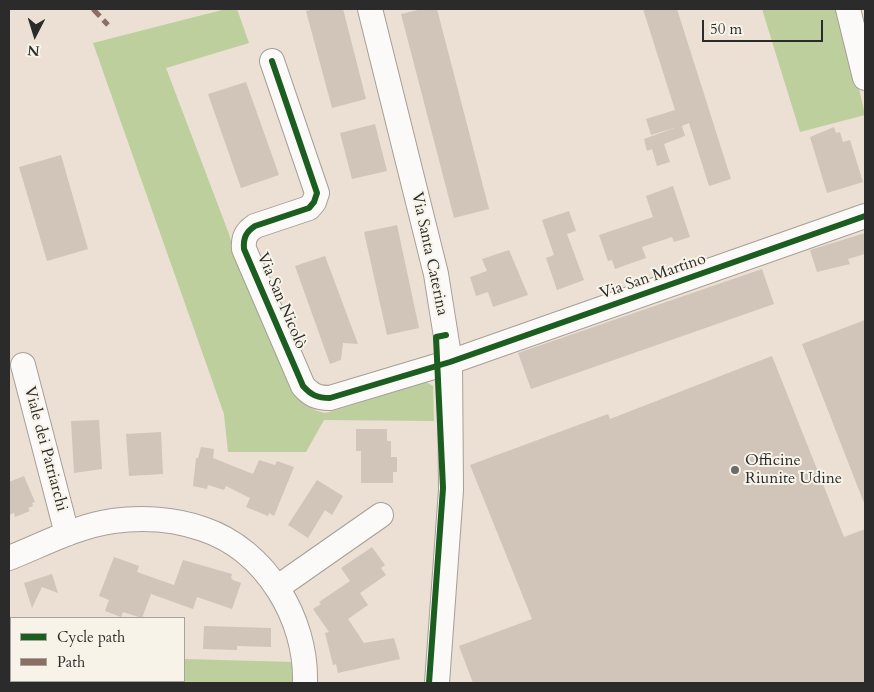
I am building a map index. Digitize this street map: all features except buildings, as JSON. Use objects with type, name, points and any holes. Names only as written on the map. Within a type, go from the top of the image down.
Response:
[{"type":"street","name":"Via Santa Caterina","points":[[370,9],[436,274],[450,362],[451,490],[437,683]]},
{"type":"street","points":[[848,9],[865,78]]},
{"type":"street","name":"Via San Nicolò","points":[[272,61],[317,193],[314,202],[309,208],[256,226],[248,231],[243,240],[244,249],[303,386],[310,395],[330,398],[450,362]]},
{"type":"street","name":"Via San Martino","points":[[450,362],[865,216]]},
{"type":"street","name":"Viale dei Patriarchi","points":[[23,365],[68,534]]},
{"type":"street","points":[[278,587],[381,515]]},
{"type":"street","name":"Viale dei Patriarchi","points":[[9,558],[68,534],[112,521],[164,520],[204,529],[242,550],[278,587],[295,619],[306,661],[305,683]]},
{"type":"green space","points":[[226,9],[237,9],[249,43],[166,68],[229,234],[237,260],[295,391],[308,406],[326,413],[426,382],[433,386],[434,421],[324,420],[306,452],[228,452],[224,414],[93,43]]},
{"type":"green space","points":[[762,9],[841,9],[865,115],[800,132]]},
{"type":"green space","points":[[185,659],[294,662],[293,683],[117,683],[185,682]]},
{"type":"marked path","points":[[93,9],[108,25]]},
{"type":"cycle path","points":[[272,61],[317,193],[314,202],[309,208],[252,228],[247,233],[244,249],[303,386],[318,397],[330,398],[450,362],[865,216]]},
{"type":"cycle path","points":[[429,683],[443,488],[436,337],[446,335]]},
{"type":"place","name":"Officine Riunite Udine","points":[[735,470]]}]
